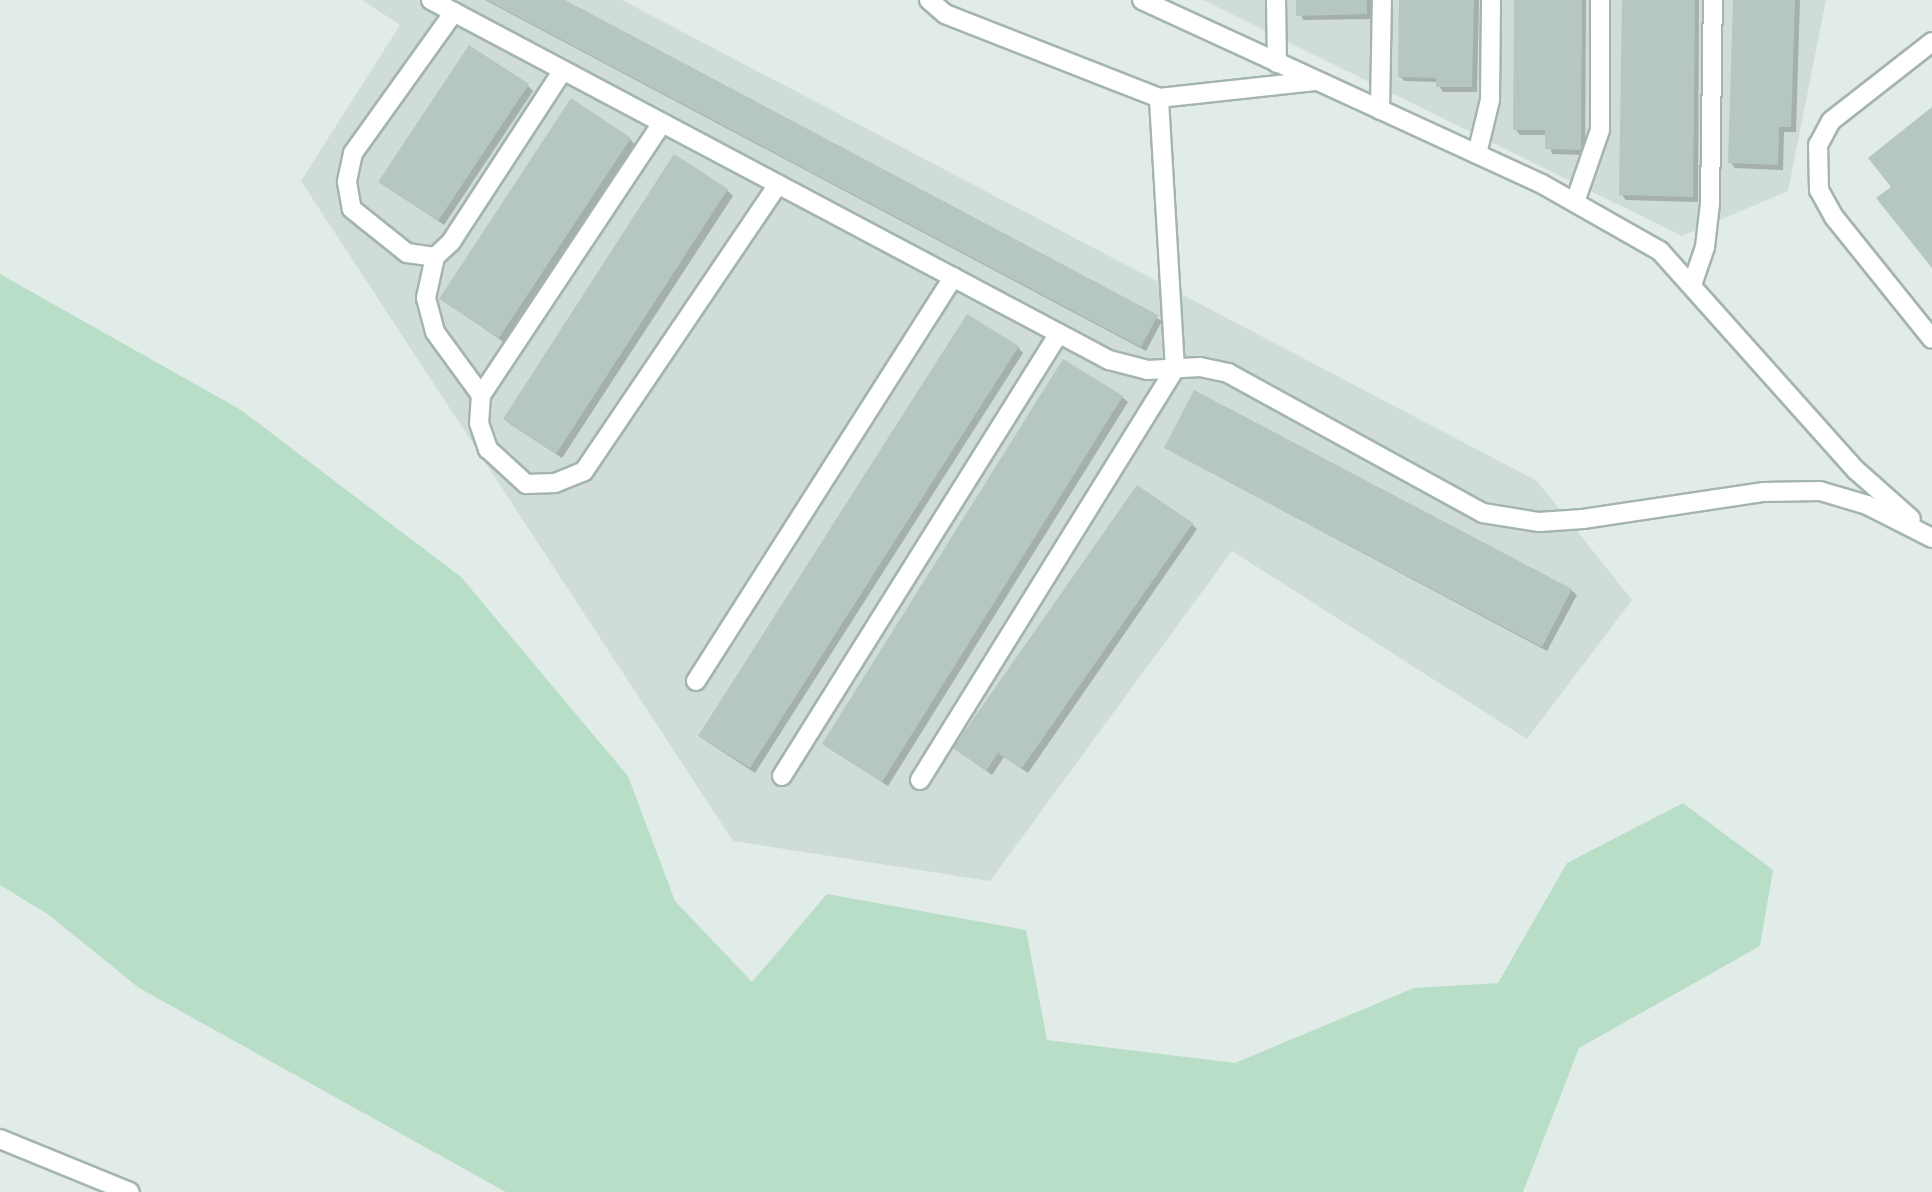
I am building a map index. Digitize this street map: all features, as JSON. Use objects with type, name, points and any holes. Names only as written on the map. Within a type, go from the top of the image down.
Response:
[{"type":"street","points":[[431,0],[1109,360],[1148,370],[1175,369],[1228,373],[1483,513],[1539,522],[1582,519],[1764,492],[1820,491],[1928,534]]},
{"type":"street","points":[[929,0],[945,14],[1159,98],[1317,81]]},
{"type":"street","points":[[1142,0],[1165,5],[1277,63],[1476,154],[1575,202],[1660,251],[1857,471],[1928,534]]},
{"type":"street","points":[[1276,0],[1277,63]]},
{"type":"street","points":[[1380,110],[1382,0]]},
{"type":"street","points":[[1476,154],[1490,100],[1491,0]]},
{"type":"street","points":[[1575,202],[1600,130],[1600,0]]},
{"type":"street","points":[[1692,285],[1705,247],[1710,204],[1713,0]]},
{"type":"street","points":[[435,257],[407,253],[352,209],[347,182],[353,153],[454,12]]},
{"type":"street","points":[[1932,42],[1831,121],[1818,145],[1819,190],[1834,218],[1932,339]]},
{"type":"street","points":[[481,395],[435,332],[426,298],[435,257],[451,242],[563,70]]},
{"type":"street","points":[[920,780],[1175,369],[1159,98]]},
{"type":"street","points":[[662,123],[481,395],[479,423],[488,449],[526,484],[555,483],[585,471],[778,184]]},
{"type":"street","points":[[696,681],[953,277]]},
{"type":"street","points":[[782,776],[1059,333]]},
{"type":"street","points":[[0,1139],[129,1192]]},
{"type":"shaded area","points":[[362,0],[622,0],[1537,481],[1632,600],[1527,739],[1232,551],[990,881],[733,841],[301,181],[400,25]]},
{"type":"shaded area","points":[[1203,0],[1826,0],[1788,191],[1682,236]]},
{"type":"green space","points":[[0,274],[241,410],[461,577],[628,776],[675,901],[752,982],[827,894],[1026,930],[1047,1040],[1235,1063],[1414,988],[1498,983],[1567,863],[1683,803],[1773,870],[1760,946],[1579,1048],[1523,1192],[506,1192],[139,988],[49,915],[0,885]]},
{"type":"building","points":[[487,0],[565,0],[1158,315],[1141,347]]},
{"type":"building","points":[[1296,0],[1367,0],[1367,14],[1296,16]]},
{"type":"building","points":[[1399,0],[1474,0],[1472,87],[1436,87],[1436,78],[1398,77]]},
{"type":"building","points":[[1514,0],[1582,0],[1581,150],[1545,149],[1545,130],[1513,130]]},
{"type":"building","points":[[1622,0],[1695,0],[1693,197],[1619,195]]},
{"type":"building","points":[[1733,0],[1795,0],[1791,127],[1779,127],[1778,165],[1728,163]]},
{"type":"building","points":[[469,45],[529,84],[438,221],[378,182]]},
{"type":"building","points":[[571,98],[631,138],[499,338],[439,299]]},
{"type":"building","points":[[1932,107],[1932,268],[1876,198],[1891,187],[1868,158]]},
{"type":"building","points":[[674,154],[728,189],[556,454],[503,419]]},
{"type":"building","points":[[967,314],[1019,346],[750,768],[698,736]]},
{"type":"building","points":[[1063,359],[1123,396],[882,782],[822,744]]},
{"type":"building","points":[[1194,390],[1572,589],[1542,647],[1164,448]]},
{"type":"building","points":[[1137,485],[1193,523],[1022,768],[998,753],[986,771],[953,748]]}]
